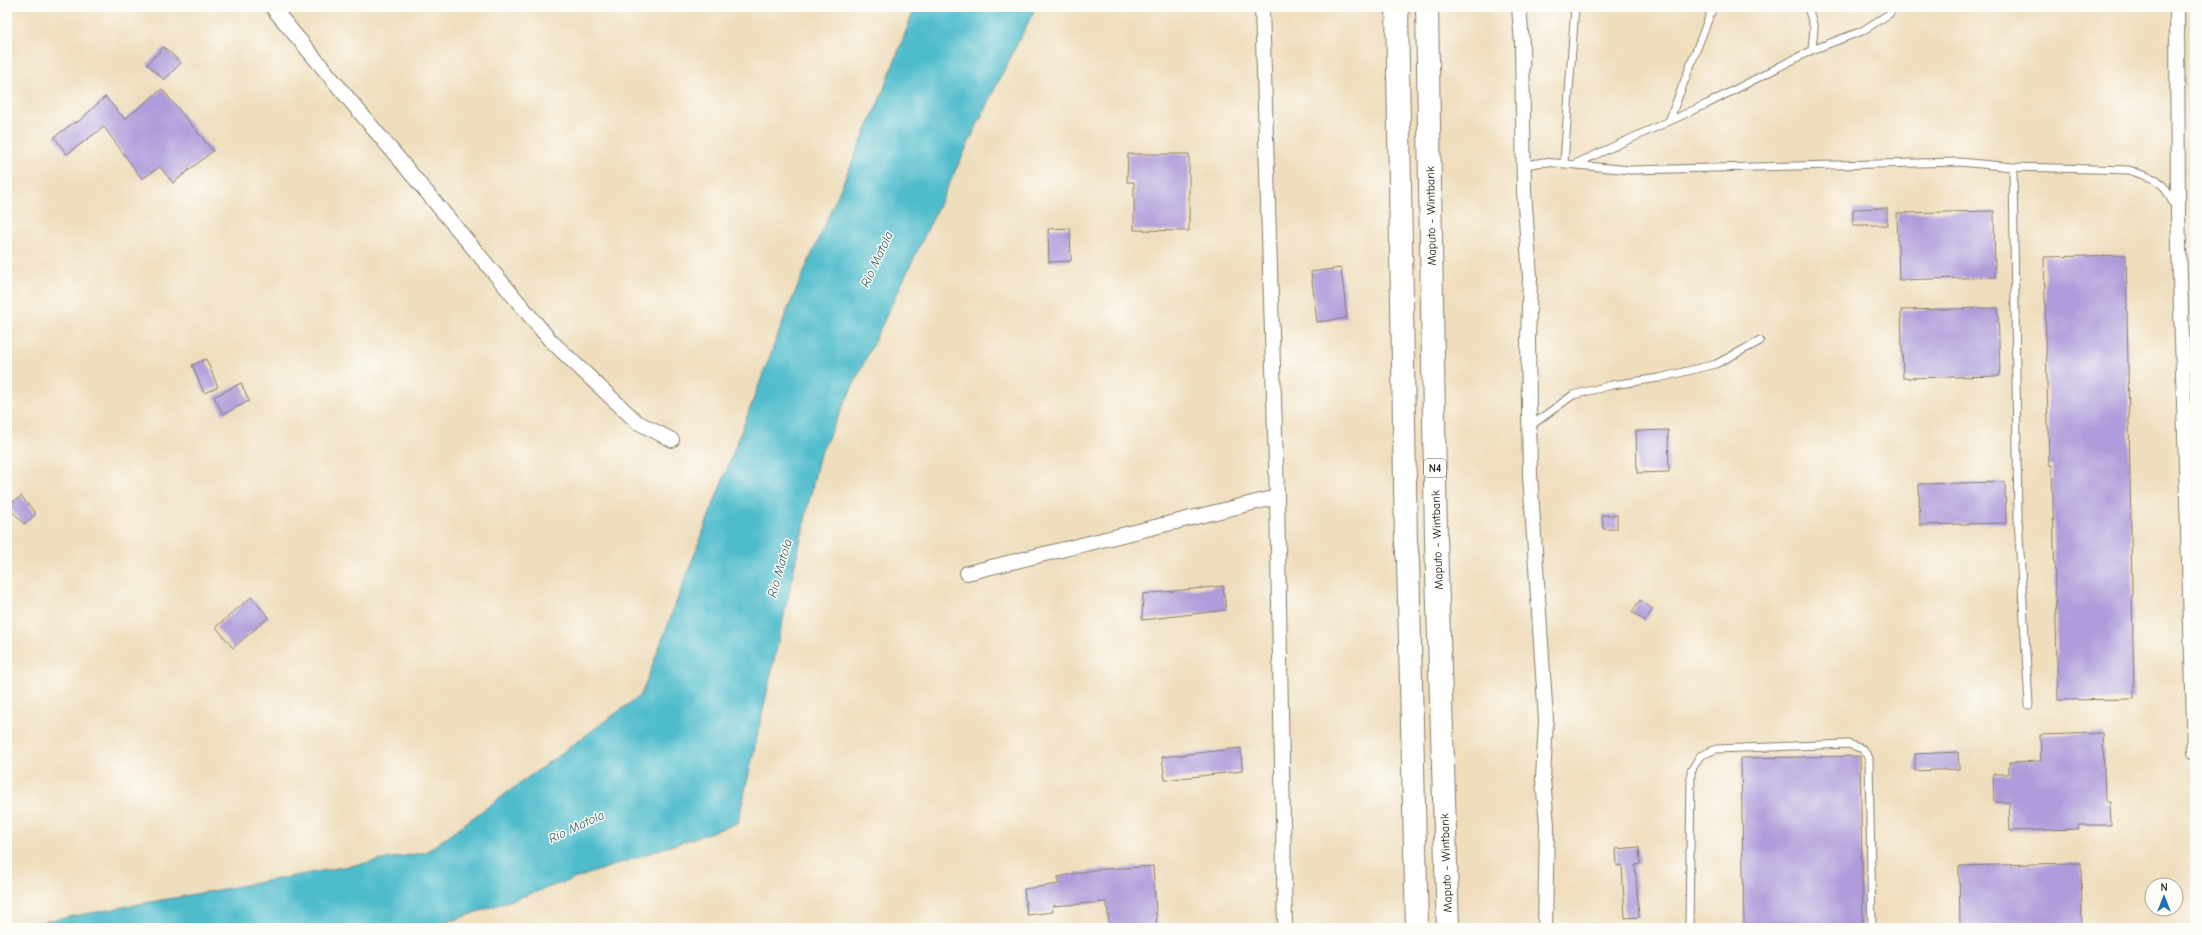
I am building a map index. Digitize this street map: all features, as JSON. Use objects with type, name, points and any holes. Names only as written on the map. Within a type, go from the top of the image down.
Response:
[{"type":"highway","points":[[1397,7],[1406,542],[1408,561],[1416,928]]},
{"type":"highway","name":"Maputo - Wintbank","points":[[1427,7],[1436,539],[1448,928]]},
{"type":"street","points":[[272,7],[550,340],[637,422],[672,440]]},
{"type":"street","points":[[1262,7],[1276,498],[1285,928]]},
{"type":"street","points":[[1519,7],[1522,43],[1524,165],[1530,277],[1529,427],[1531,491],[1546,720],[1543,779],[1547,825],[1545,928]]},
{"type":"street","points":[[2177,7],[2178,214],[2191,519],[2195,752]]},
{"type":"street","points":[[967,573],[1276,498]]},
{"type":"lane","points":[[1564,163],[1575,7]]},
{"type":"lane","points":[[1668,121],[1712,7]]},
{"type":"lane","points":[[1808,7],[1814,28],[1812,50]]},
{"type":"lane","points":[[1575,164],[1668,121],[1812,50],[1862,32],[1888,14],[1894,7]]},
{"type":"lane","points":[[1524,165],[1544,162],[1630,170],[1959,162],[2013,167],[2129,170],[2147,175],[2157,180],[2164,187],[2178,214]]},
{"type":"lane","points":[[2013,167],[2018,518],[2029,705]]},
{"type":"lane","points":[[1529,427],[1573,395],[1612,385],[1659,378],[1716,364],[1760,341]]},
{"type":"lane","points":[[1689,928],[1691,771],[1700,756],[1716,750],[1848,744],[1863,749],[1869,758],[1872,928]]},
{"type":"water","name":"Rio Matola","points":[[915,7],[1036,7],[991,96],[819,457],[738,823],[430,928],[8,928],[426,852],[641,695],[787,311],[882,94]]},
{"type":"building","points":[[164,47],[181,63],[164,80],[147,64]]},
{"type":"building","points":[[162,89],[213,151],[173,183],[160,167],[142,179],[104,127],[67,154],[54,137],[76,121],[77,123],[105,97],[125,119]]},
{"type":"building","points":[[1128,154],[1189,154],[1189,231],[1134,230],[1134,182],[1127,182]]},
{"type":"building","points":[[1887,208],[1887,225],[1853,225],[1853,209]]},
{"type":"building","points":[[1994,211],[1995,277],[1899,280],[1897,213]]},
{"type":"building","points":[[1070,228],[1071,261],[1049,262],[1048,229]]},
{"type":"building","points":[[2126,255],[2134,699],[2058,700],[2052,465],[2049,465],[2044,257]]},
{"type":"building","points":[[1341,268],[1347,318],[1317,322],[1311,272]]},
{"type":"building","points":[[1998,308],[2000,376],[1903,378],[1901,310]]},
{"type":"building","points":[[206,359],[218,387],[204,393],[192,365]]},
{"type":"building","points":[[241,383],[249,401],[223,414],[214,397]]},
{"type":"building","points":[[1668,430],[1669,472],[1637,473],[1636,431]]},
{"type":"building","points":[[2005,482],[2006,523],[1920,525],[1919,484]]},
{"type":"building","points":[[21,496],[36,514],[24,524],[8,506]]},
{"type":"building","points":[[1602,515],[1617,515],[1617,529],[1603,529]]},
{"type":"building","points":[[1223,586],[1226,610],[1142,620],[1143,594]]},
{"type":"building","points":[[251,597],[269,617],[233,648],[216,627]]},
{"type":"building","points":[[1640,600],[1653,609],[1645,621],[1632,612]]},
{"type":"building","points":[[2103,733],[2105,802],[2110,802],[2111,825],[2078,825],[2079,829],[2010,831],[2009,802],[1994,802],[1993,774],[2009,774],[2009,762],[2041,761],[2040,735]]},
{"type":"building","points":[[1241,748],[1242,771],[1165,780],[1162,757]]},
{"type":"building","points":[[1958,752],[1959,769],[1915,771],[1915,754]]},
{"type":"building","points":[[1860,756],[1863,928],[1744,928],[1741,758]]},
{"type":"building","points":[[1639,847],[1640,864],[1635,865],[1639,917],[1625,918],[1622,865],[1617,866],[1616,849]]},
{"type":"building","points":[[2081,863],[2082,928],[1960,928],[1959,866]]},
{"type":"building","points":[[1153,866],[1157,928],[1109,928],[1107,902],[1052,906],[1053,912],[1027,915],[1024,889],[1059,884],[1058,877],[1093,870]]}]
